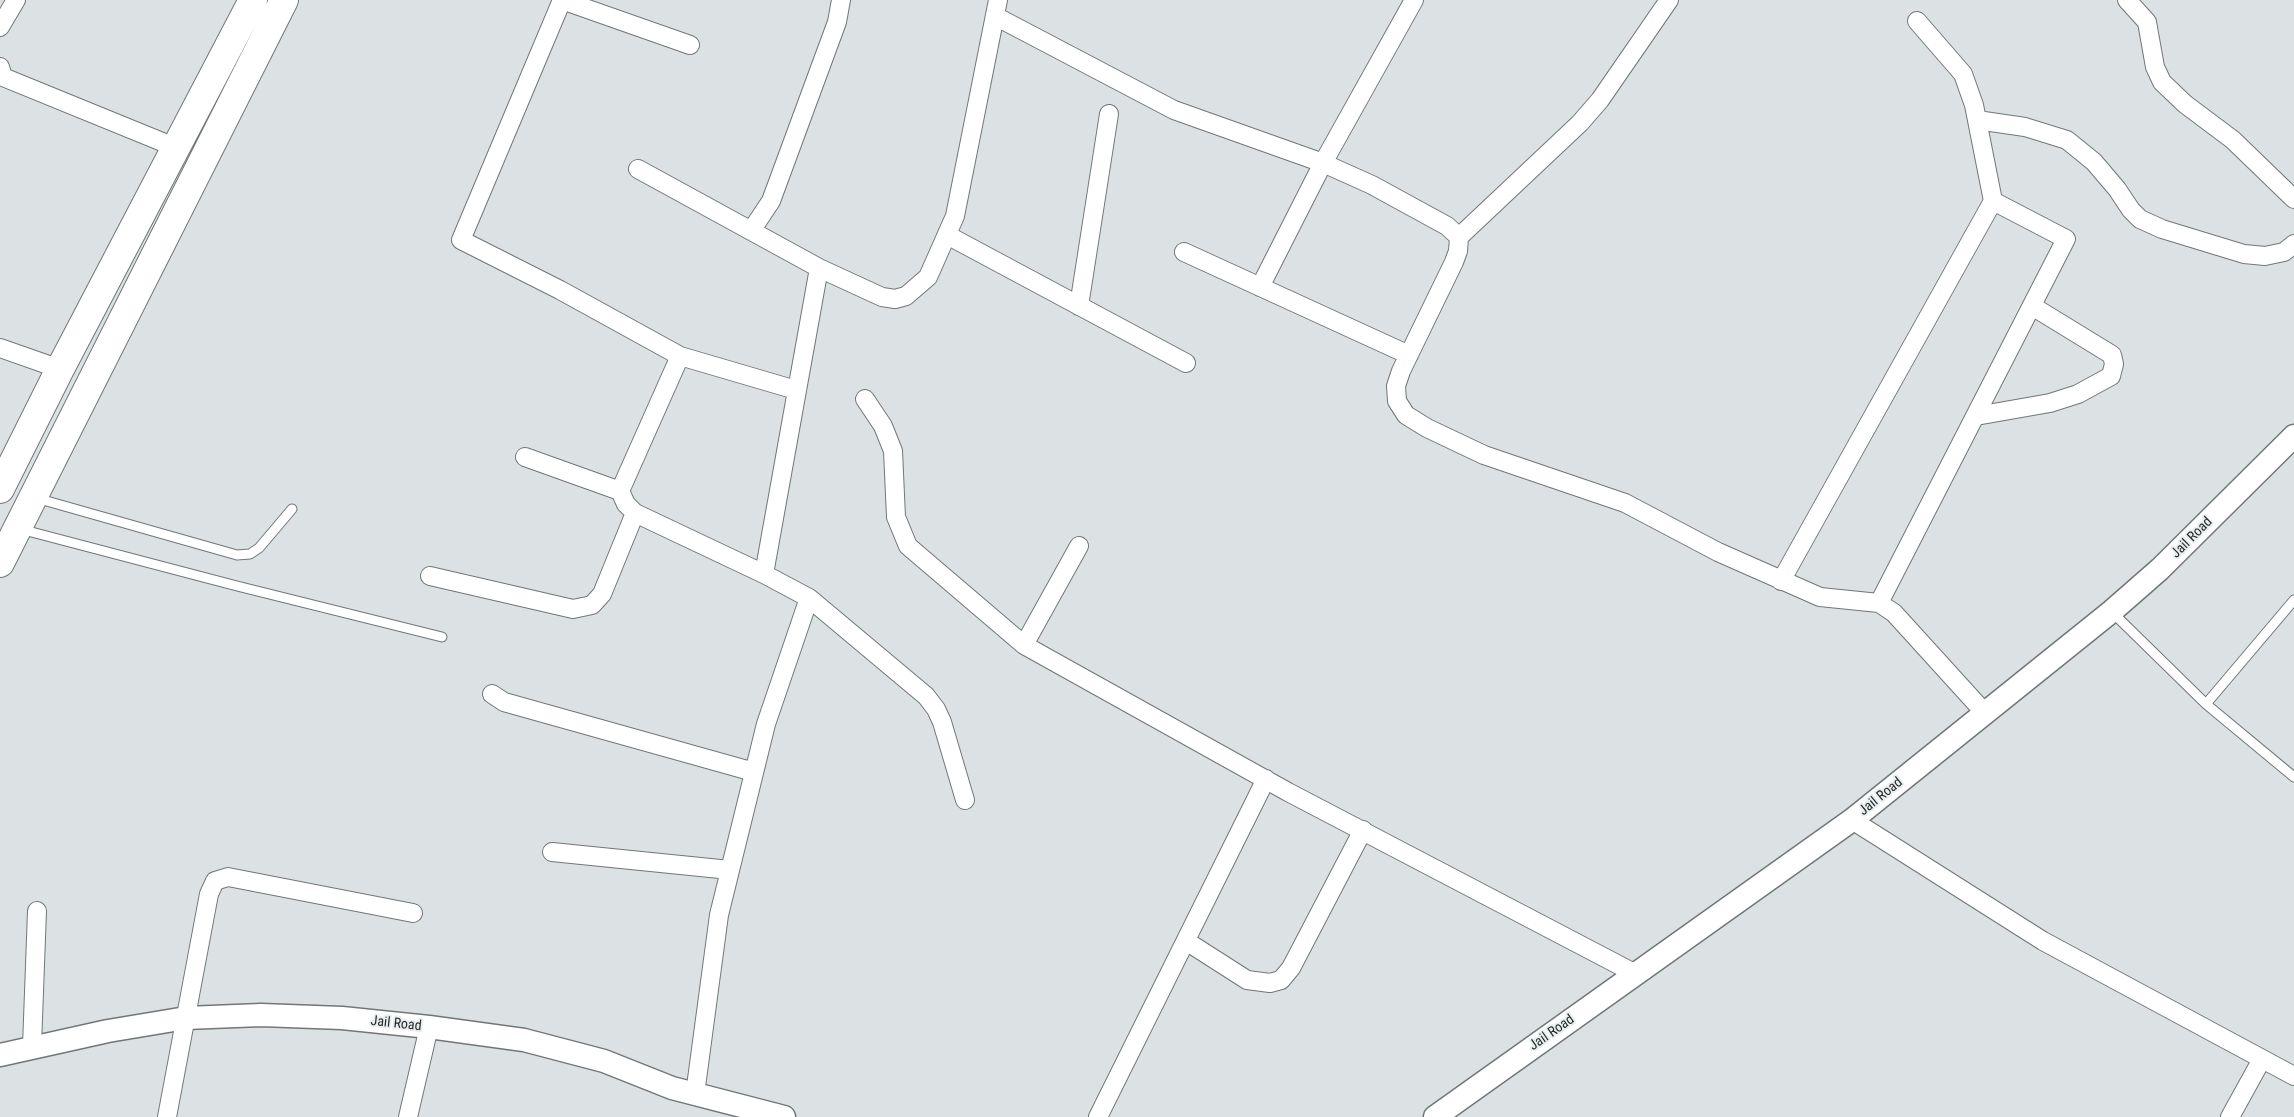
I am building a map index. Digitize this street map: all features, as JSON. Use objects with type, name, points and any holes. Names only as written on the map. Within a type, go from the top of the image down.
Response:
[{"type":"main road","points":[[0,489],[60,369],[253,0]]},
{"type":"main road","points":[[0,563],[284,0]]},
{"type":"street","points":[[0,27],[16,0]]},
{"type":"street","points":[[690,45],[562,0],[461,240],[560,290],[680,356],[796,390]]},
{"type":"street","points":[[751,231],[771,200],[837,22],[841,0]]},
{"type":"street","points":[[1260,287],[1323,163],[1414,0]]},
{"type":"street","points":[[1669,0],[1600,100],[1580,123],[1459,237],[1458,251],[1454,262],[1396,386],[1397,401],[1406,415],[1428,428],[1484,455],[1625,503],[1718,552],[1820,598],[1879,603],[1894,613],[1984,712]]},
{"type":"street","points":[[2127,0],[2147,22],[2155,67],[2162,82],[2185,104],[2233,140],[2294,199]]},
{"type":"street","points":[[638,169],[820,268],[882,297],[895,299],[906,296],[928,278],[955,216],[996,8],[1174,110],[1323,163],[1380,190],[1447,226],[1459,237]]},
{"type":"street","points":[[1781,581],[1993,201],[1974,105],[1964,74],[1917,20]]},
{"type":"street","points":[[0,67],[3,77],[177,148]]},
{"type":"street","points":[[1079,306],[1109,114]]},
{"type":"street","points":[[1977,120],[2025,127],[2067,140],[2094,162],[2130,210],[2140,219],[2162,229],[2244,254],[2258,256],[2284,252],[2294,244]]},
{"type":"street","points":[[1879,603],[2066,239],[1993,201]]},
{"type":"street","points":[[947,235],[1186,363]]},
{"type":"street","points":[[1184,252],[1409,355]]},
{"type":"street","points":[[764,574],[796,390],[820,268]]},
{"type":"street","points":[[1976,416],[2050,403],[2078,394],[2111,376],[2114,364],[2112,355],[2032,306]]},
{"type":"street","points":[[0,348],[60,369]]},
{"type":"street","points":[[620,492],[680,356]]},
{"type":"street","points":[[865,399],[883,426],[893,451],[896,517],[908,546],[1024,645],[1266,780],[1636,974]]},
{"type":"street","name":"Jail Road","points":[[1435,1117],[1852,820],[2112,611],[2160,569],[2294,436]]},
{"type":"street","points":[[525,457],[620,492],[626,504],[635,513],[764,574],[809,598],[926,696],[936,709],[942,722],[965,800]]},
{"type":"street","points":[[430,576],[573,609],[592,605],[602,594],[635,513]]},
{"type":"street","points":[[1024,645],[1079,546]]},
{"type":"street","points":[[694,1094],[719,915],[766,724],[809,598]]},
{"type":"street","points":[[492,694],[504,702],[754,772]]},
{"type":"street","points":[[1098,1117],[1266,780]]},
{"type":"street","points":[[1852,820],[2043,941],[2294,1076]]},
{"type":"street","points":[[1186,941],[1247,980],[1270,983],[1281,980],[1291,968],[1363,830]]},
{"type":"street","points":[[552,852],[730,870]]},
{"type":"street","points":[[167,1117],[209,894],[215,881],[228,877],[413,913]]},
{"type":"street","points":[[32,1046],[37,911]]},
{"type":"street","name":"Jail Road","points":[[0,1054],[32,1046],[186,1018],[261,1015],[342,1018],[429,1027],[524,1040],[604,1061],[672,1088],[740,1111],[784,1117]]},
{"type":"street","points":[[408,1117],[429,1027]]},
{"type":"street","points":[[2230,1117],[2262,1059]]},
{"type":"lane","points":[[33,498],[237,555],[250,554],[258,548],[292,509]]},
{"type":"lane","points":[[18,528],[237,586],[442,637]]},
{"type":"lane","points":[[2206,704],[2294,600]]},
{"type":"lane","points":[[2112,611],[2206,704],[2294,777]]}]
